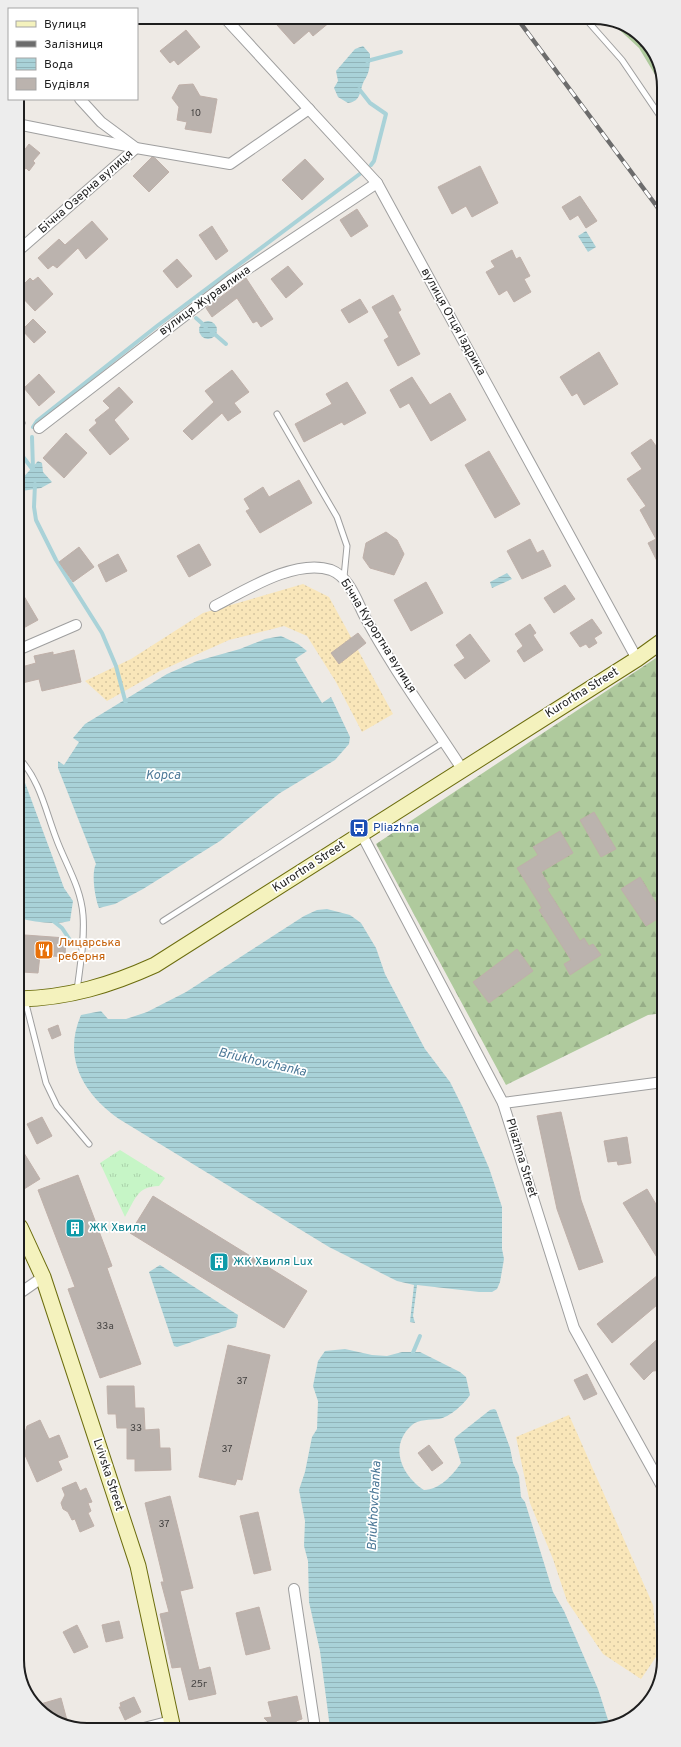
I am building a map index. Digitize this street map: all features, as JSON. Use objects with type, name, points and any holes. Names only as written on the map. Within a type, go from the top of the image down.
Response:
[{"type":"main road","name":"Kurortna Street","points":[[24,999],[76,994],[108,985],[155,965],[657,644]]},
{"type":"main road","name":"Lvivska Street","points":[[24,1236],[43,1277],[138,1566],[172,1723]]},
{"type":"street","name":"вулиця Отця Іздрика","points":[[230,24],[377,183],[636,659]]},
{"type":"street","points":[[81,100],[101,122],[136,148]]},
{"type":"street","points":[[24,125],[136,148],[230,164],[309,109]]},
{"type":"street","name":"Бічна Озерна вулиця","points":[[24,246],[136,148]]},
{"type":"street","name":"вулиця Журавлина","points":[[39,428],[231,280],[377,183]]},
{"type":"street","name":"Бічна Курортна вулиця","points":[[215,606],[266,580],[303,568],[331,570],[344,577],[375,636],[462,769]]},
{"type":"street","points":[[24,647],[76,625]]},
{"type":"street","name":"Pliazhna Street","points":[[361,833],[504,1103],[574,1328],[657,1477]]},
{"type":"street","points":[[504,1103],[657,1083]]},
{"type":"street","points":[[24,1290],[43,1277]]},
{"type":"street","points":[[294,1590],[314,1723]]},
{"type":"lane","points":[[590,24],[622,60],[657,112]]},
{"type":"lane","points":[[277,414],[337,517],[347,546],[344,577]]},
{"type":"lane","points":[[163,921],[444,742]]},
{"type":"lane","points":[[24,765],[34,779],[42,795],[56,838],[80,897],[83,934],[76,994]]},
{"type":"lane","points":[[24,1006],[46,1083],[57,1106],[89,1144]]},
{"type":"green space","points":[[619,30],[632,37],[646,52],[654,67],[656,77],[639,48]]},
{"type":"green space","points":[[657,657],[657,1014],[648,1015],[506,1085],[376,844]]},
{"type":"green space","points":[[120,1150],[165,1178],[159,1186],[146,1188],[141,1191],[134,1200],[125,1217],[100,1163]]},
{"type":"sand","points":[[303,584],[329,597],[393,714],[362,732],[336,682],[307,636],[284,626],[229,640],[160,671],[107,701],[85,681],[131,659],[203,613]]},
{"type":"sand","points":[[569,1415],[653,1605],[657,1655],[641,1679],[603,1654],[567,1601],[553,1559],[530,1503],[516,1437]]},
{"type":"water","points":[[363,46],[370,54],[369,71],[362,85],[358,98],[353,102],[348,103],[338,97],[334,88],[338,81],[336,71],[355,49]]},
{"type":"water","points":[[586,231],[596,247],[588,252],[578,236]]},
{"type":"water","points":[[208,321],[212,322],[216,326],[216,334],[212,338],[208,339],[204,338],[200,334],[199,330],[200,326],[204,322]]},
{"type":"water","points":[[38,461],[42,463],[43,472],[52,482],[41,488],[24,491],[24,477]]},
{"type":"water","points":[[507,573],[512,579],[492,588],[490,582]]},
{"type":"water","name":"Корса","points":[[281,636],[298,644],[307,651],[295,659],[322,703],[331,697],[350,737],[349,744],[335,760],[280,793],[220,841],[143,889],[115,904],[99,908],[94,886],[96,864],[58,768],[58,761],[64,765],[79,742],[73,738],[85,724],[167,674],[197,661],[240,649],[265,639]]},
{"type":"water","points":[[24,780],[64,888],[73,901],[70,921],[58,923],[24,919]]},
{"type":"water","points":[[327,909],[350,915],[361,923],[376,948],[385,974],[425,1049],[450,1082],[463,1108],[489,1168],[502,1207],[502,1249],[504,1259],[500,1282],[497,1289],[492,1292],[479,1292],[417,1285],[413,1316],[415,1323],[410,1322],[414,1285],[397,1281],[329,1247],[119,1119],[96,1098],[87,1087],[75,1061],[74,1046],[76,1031],[81,1015],[101,1011],[108,1019],[126,1019],[147,1012],[186,992],[304,916],[317,910]]},
{"type":"water","points":[[160,1265],[238,1315],[236,1327],[177,1347],[174,1346],[149,1272]]},
{"type":"water","points":[[345,1349],[372,1355],[387,1356],[402,1352],[420,1352],[460,1372],[466,1377],[470,1395],[460,1406],[443,1418],[415,1423],[405,1433],[401,1442],[399,1451],[404,1469],[409,1477],[424,1490],[440,1485],[450,1477],[461,1463],[454,1439],[490,1410],[496,1410],[510,1448],[513,1463],[519,1476],[521,1497],[525,1502],[553,1592],[564,1611],[598,1689],[608,1721],[594,1723],[329,1723],[320,1651],[309,1602],[308,1561],[304,1546],[305,1521],[299,1490],[305,1472],[312,1437],[317,1429],[318,1401],[313,1386],[318,1361],[325,1351]]},
{"type":"building","points":[[328,24],[313,36],[309,31],[294,44],[277,25]]},
{"type":"building","points":[[186,30],[200,47],[178,65],[174,60],[170,63],[160,51]]},
{"type":"building","points":[[193,84],[200,96],[217,99],[211,133],[185,129],[187,122],[177,120],[179,107],[172,98],[179,85]]},
{"type":"building","points":[[29,144],[40,153],[33,161],[35,163],[29,171],[26,168],[24,170],[24,151]]},
{"type":"building","points":[[152,157],[155,158],[169,172],[149,192],[133,176]]},
{"type":"building","points":[[305,159],[324,179],[302,200],[282,180]]},
{"type":"building","points":[[480,166],[498,203],[472,217],[466,206],[452,214],[438,187]]},
{"type":"building","points":[[580,196],[597,221],[586,228],[578,215],[570,220],[562,207]]},
{"type":"building","points":[[357,209],[368,226],[351,237],[340,220]]},
{"type":"building","points":[[92,221],[108,239],[86,259],[78,248],[57,268],[53,265],[48,269],[38,258],[59,239],[65,245]]},
{"type":"building","points":[[212,226],[228,251],[216,260],[199,235]]},
{"type":"building","points":[[512,250],[516,259],[520,257],[530,276],[524,279],[531,292],[514,302],[507,290],[499,295],[486,272],[495,267],[491,261]]},
{"type":"building","points":[[177,259],[192,276],[177,288],[163,271]]},
{"type":"building","points":[[288,266],[303,284],[286,298],[271,279]]},
{"type":"building","points":[[38,277],[53,294],[35,311],[24,299],[24,284],[30,278],[33,281]]},
{"type":"building","points":[[246,278],[273,319],[261,327],[257,321],[253,323],[237,298],[212,317],[206,308]]},
{"type":"building","points":[[393,295],[401,310],[398,312],[420,354],[398,366],[384,340],[389,337],[372,307]]},
{"type":"building","points":[[360,299],[368,312],[349,323],[341,310]]},
{"type":"building","points":[[33,319],[46,332],[34,343],[24,332],[24,328]]},
{"type":"building","points":[[599,352],[618,384],[584,405],[577,393],[572,396],[560,377]]},
{"type":"building","points":[[232,370],[249,392],[234,403],[241,412],[228,421],[222,413],[192,440],[183,431],[214,402],[205,391]]},
{"type":"building","points":[[39,374],[55,392],[39,406],[24,388]]},
{"type":"building","points":[[412,377],[430,405],[450,393],[466,420],[431,441],[409,403],[400,408],[390,390]]},
{"type":"building","points":[[347,382],[366,413],[344,425],[342,422],[304,442],[295,424],[332,404],[326,394]]},
{"type":"building","points":[[119,387],[133,402],[114,420],[129,439],[110,455],[89,430],[97,423],[95,420],[110,408],[103,401]]},
{"type":"building","points":[[66,433],[87,453],[64,478],[43,458]]},
{"type":"building","points":[[651,439],[657,447],[657,561],[648,543],[656,539],[640,510],[646,506],[627,479],[642,469],[631,453]]},
{"type":"building","points":[[489,451],[520,504],[495,518],[465,465]]},
{"type":"building","points":[[299,480],[312,503],[260,533],[246,511],[250,509],[244,499],[263,487],[269,497]]},
{"type":"building","points":[[386,532],[397,540],[404,554],[394,575],[370,568],[363,558],[366,543]]},
{"type":"building","points":[[530,539],[537,553],[543,550],[551,566],[522,579],[507,551]]},
{"type":"building","points":[[199,544],[211,565],[189,577],[177,556]]},
{"type":"building","points":[[79,547],[94,567],[73,582],[59,562]]},
{"type":"building","points":[[118,554],[127,571],[106,582],[98,565]]},
{"type":"building","points":[[426,582],[443,613],[411,631],[394,600]]},
{"type":"building","points":[[565,585],[575,599],[554,613],[544,598]]},
{"type":"building","points":[[24,596],[38,620],[24,628]]},
{"type":"building","points":[[592,619],[602,633],[594,638],[597,643],[589,648],[586,644],[580,647],[570,633]]},
{"type":"building","points":[[530,624],[536,633],[533,635],[543,650],[524,662],[517,651],[523,646],[515,634]]},
{"type":"building","points":[[358,633],[366,643],[339,664],[331,653]]},
{"type":"building","points":[[470,634],[490,661],[465,679],[454,665],[465,658],[456,645]]},
{"type":"building","points":[[74,650],[81,682],[42,691],[39,679],[24,683],[24,666],[36,663],[34,656],[53,652],[53,655]]},
{"type":"building","points":[[594,812],[616,849],[601,857],[580,820]]},
{"type":"building","points":[[560,831],[573,853],[541,872],[550,887],[547,889],[580,941],[584,938],[589,946],[593,944],[601,955],[570,975],[564,964],[571,960],[539,910],[542,908],[517,868],[538,855],[533,847]]},
{"type":"building","points":[[640,877],[657,905],[657,919],[646,926],[621,889]]},
{"type":"building","name":"Лицарська реберня","points":[[25,935],[66,938],[65,957],[40,955],[38,973],[24,972]]},
{"type":"building","points":[[517,949],[533,971],[489,1003],[473,982]]},
{"type":"building","points":[[58,1025],[61,1035],[52,1039],[48,1029]]},
{"type":"building","points":[[561,1112],[581,1200],[603,1262],[579,1270],[557,1209],[537,1116]]},
{"type":"building","points":[[42,1117],[52,1136],[37,1144],[27,1124]]},
{"type":"building","points":[[627,1137],[631,1163],[618,1165],[617,1161],[608,1162],[604,1141]]},
{"type":"building","points":[[24,1153],[40,1179],[24,1189]]},
{"type":"building","points":[[78,1175],[112,1266],[107,1268],[141,1364],[100,1378],[68,1289],[75,1287],[38,1190]]},
{"type":"building","points":[[647,1189],[657,1206],[657,1257],[623,1203]]},
{"type":"building","name":"ЖК Хвиля Lux","points":[[153,1196],[307,1291],[284,1328],[130,1233]]},
{"type":"building","points":[[657,1276],[657,1305],[612,1343],[597,1324]]},
{"type":"building","points":[[657,1339],[657,1371],[653,1371],[644,1380],[630,1364]]},
{"type":"building","points":[[228,1345],[270,1355],[242,1480],[237,1479],[235,1485],[199,1477]]},
{"type":"building","points":[[587,1374],[597,1394],[584,1400],[574,1380]]},
{"type":"building","points":[[107,1386],[134,1386],[135,1408],[144,1408],[145,1430],[159,1429],[160,1448],[170,1448],[171,1470],[135,1471],[135,1459],[127,1459],[127,1428],[117,1428],[116,1414],[108,1414]]},
{"type":"building","points":[[40,1420],[49,1439],[59,1435],[68,1457],[58,1461],[62,1470],[37,1482],[24,1453],[24,1436],[27,1426]]},
{"type":"building","points":[[429,1445],[443,1463],[432,1471],[418,1453]]},
{"type":"building","points":[[76,1482],[80,1491],[86,1488],[92,1502],[88,1503],[91,1511],[88,1513],[94,1526],[80,1532],[75,1519],[72,1520],[68,1512],[63,1509],[61,1503],[65,1495],[62,1488]]},
{"type":"building","points":[[170,1496],[193,1588],[180,1591],[199,1670],[210,1667],[216,1694],[189,1700],[181,1667],[172,1668],[160,1614],[169,1612],[161,1582],[164,1582],[145,1503]]},
{"type":"building","points":[[258,1512],[271,1570],[254,1574],[240,1516]]},
{"type":"building","points":[[259,1607],[270,1649],[246,1655],[236,1613]]},
{"type":"building","points":[[119,1621],[123,1638],[106,1642],[102,1625]]},
{"type":"building","points":[[77,1625],[88,1647],[74,1653],[63,1632]]},
{"type":"building","points":[[297,1696],[302,1719],[296,1721],[297,1723],[269,1723],[264,1718],[272,1717],[268,1702]]},
{"type":"building","points":[[134,1697],[141,1712],[125,1720],[119,1707],[121,1707],[120,1703]]},
{"type":"building","points":[[61,1698],[67,1720],[56,1715],[42,1703]]},
{"type":"waterway","points":[[367,61],[401,52]]},
{"type":"waterway","points":[[359,89],[370,103],[386,114],[374,161],[371,165]]},
{"type":"waterway","points":[[33,427],[37,421],[157,326],[361,173]]},
{"type":"waterway","points":[[196,318],[206,327]]},
{"type":"waterway","points":[[211,331],[226,344]]},
{"type":"waterway","points":[[32,437],[33,469]]},
{"type":"waterway","points":[[24,458],[33,470]]},
{"type":"waterway","points":[[35,484],[34,507],[36,520],[56,560],[102,633],[116,666],[126,704]]},
{"type":"waterway","name":"Briukhovchanka","points":[[52,920],[62,928],[70,940]]},
{"type":"waterway","name":"Briukhovchanka","points":[[412,1355],[420,1336]]},
{"type":"railway","points":[[521,24],[657,207]]},
{"type":"place","name":"Pliazhna","points":[[359,828]]},
{"type":"place","name":"Лицарська реберня","points":[[44,950]]},
{"type":"place","name":"ЖК Хвиля","points":[[75,1228]]},
{"type":"place","name":"ЖК Хвиля Lux","points":[[219,1262]]}]
